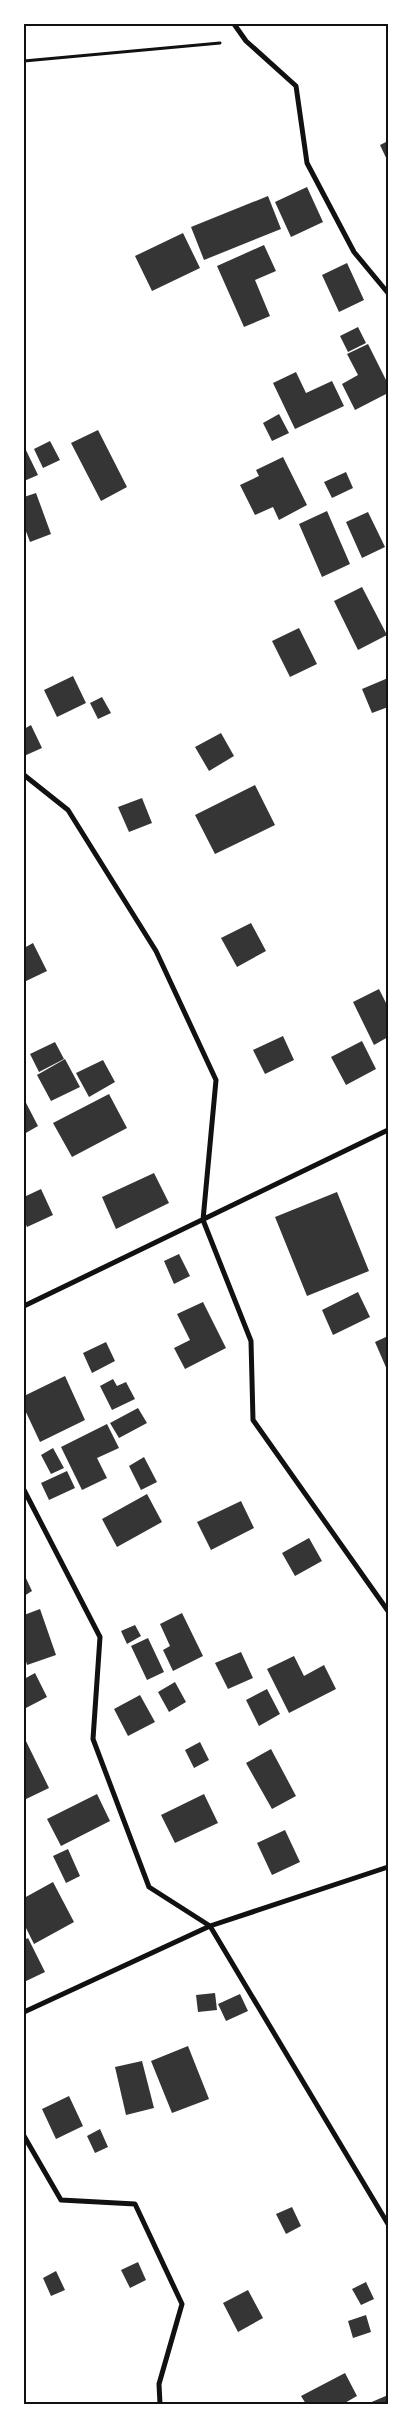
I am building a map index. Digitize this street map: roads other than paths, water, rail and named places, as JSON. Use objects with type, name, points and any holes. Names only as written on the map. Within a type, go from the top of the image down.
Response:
[{"type":"street","points":[[234,24],[246,41],[296,86],[307,163],[354,252],[388,293]]},
{"type":"street","points":[[24,775],[68,810],[156,951],[216,1080],[203,1220],[252,1341],[253,1420],[388,1611]]},
{"type":"street","points":[[24,1306],[388,1130]]},
{"type":"street","points":[[24,1490],[100,1637],[93,1739],[149,1888],[210,1926],[388,2224]]},
{"type":"street","points":[[24,2012],[210,1926],[388,1867]]},
{"type":"street","points":[[24,2136],[61,2200],[135,2204],[182,2304],[159,2384],[160,2404]]}]
